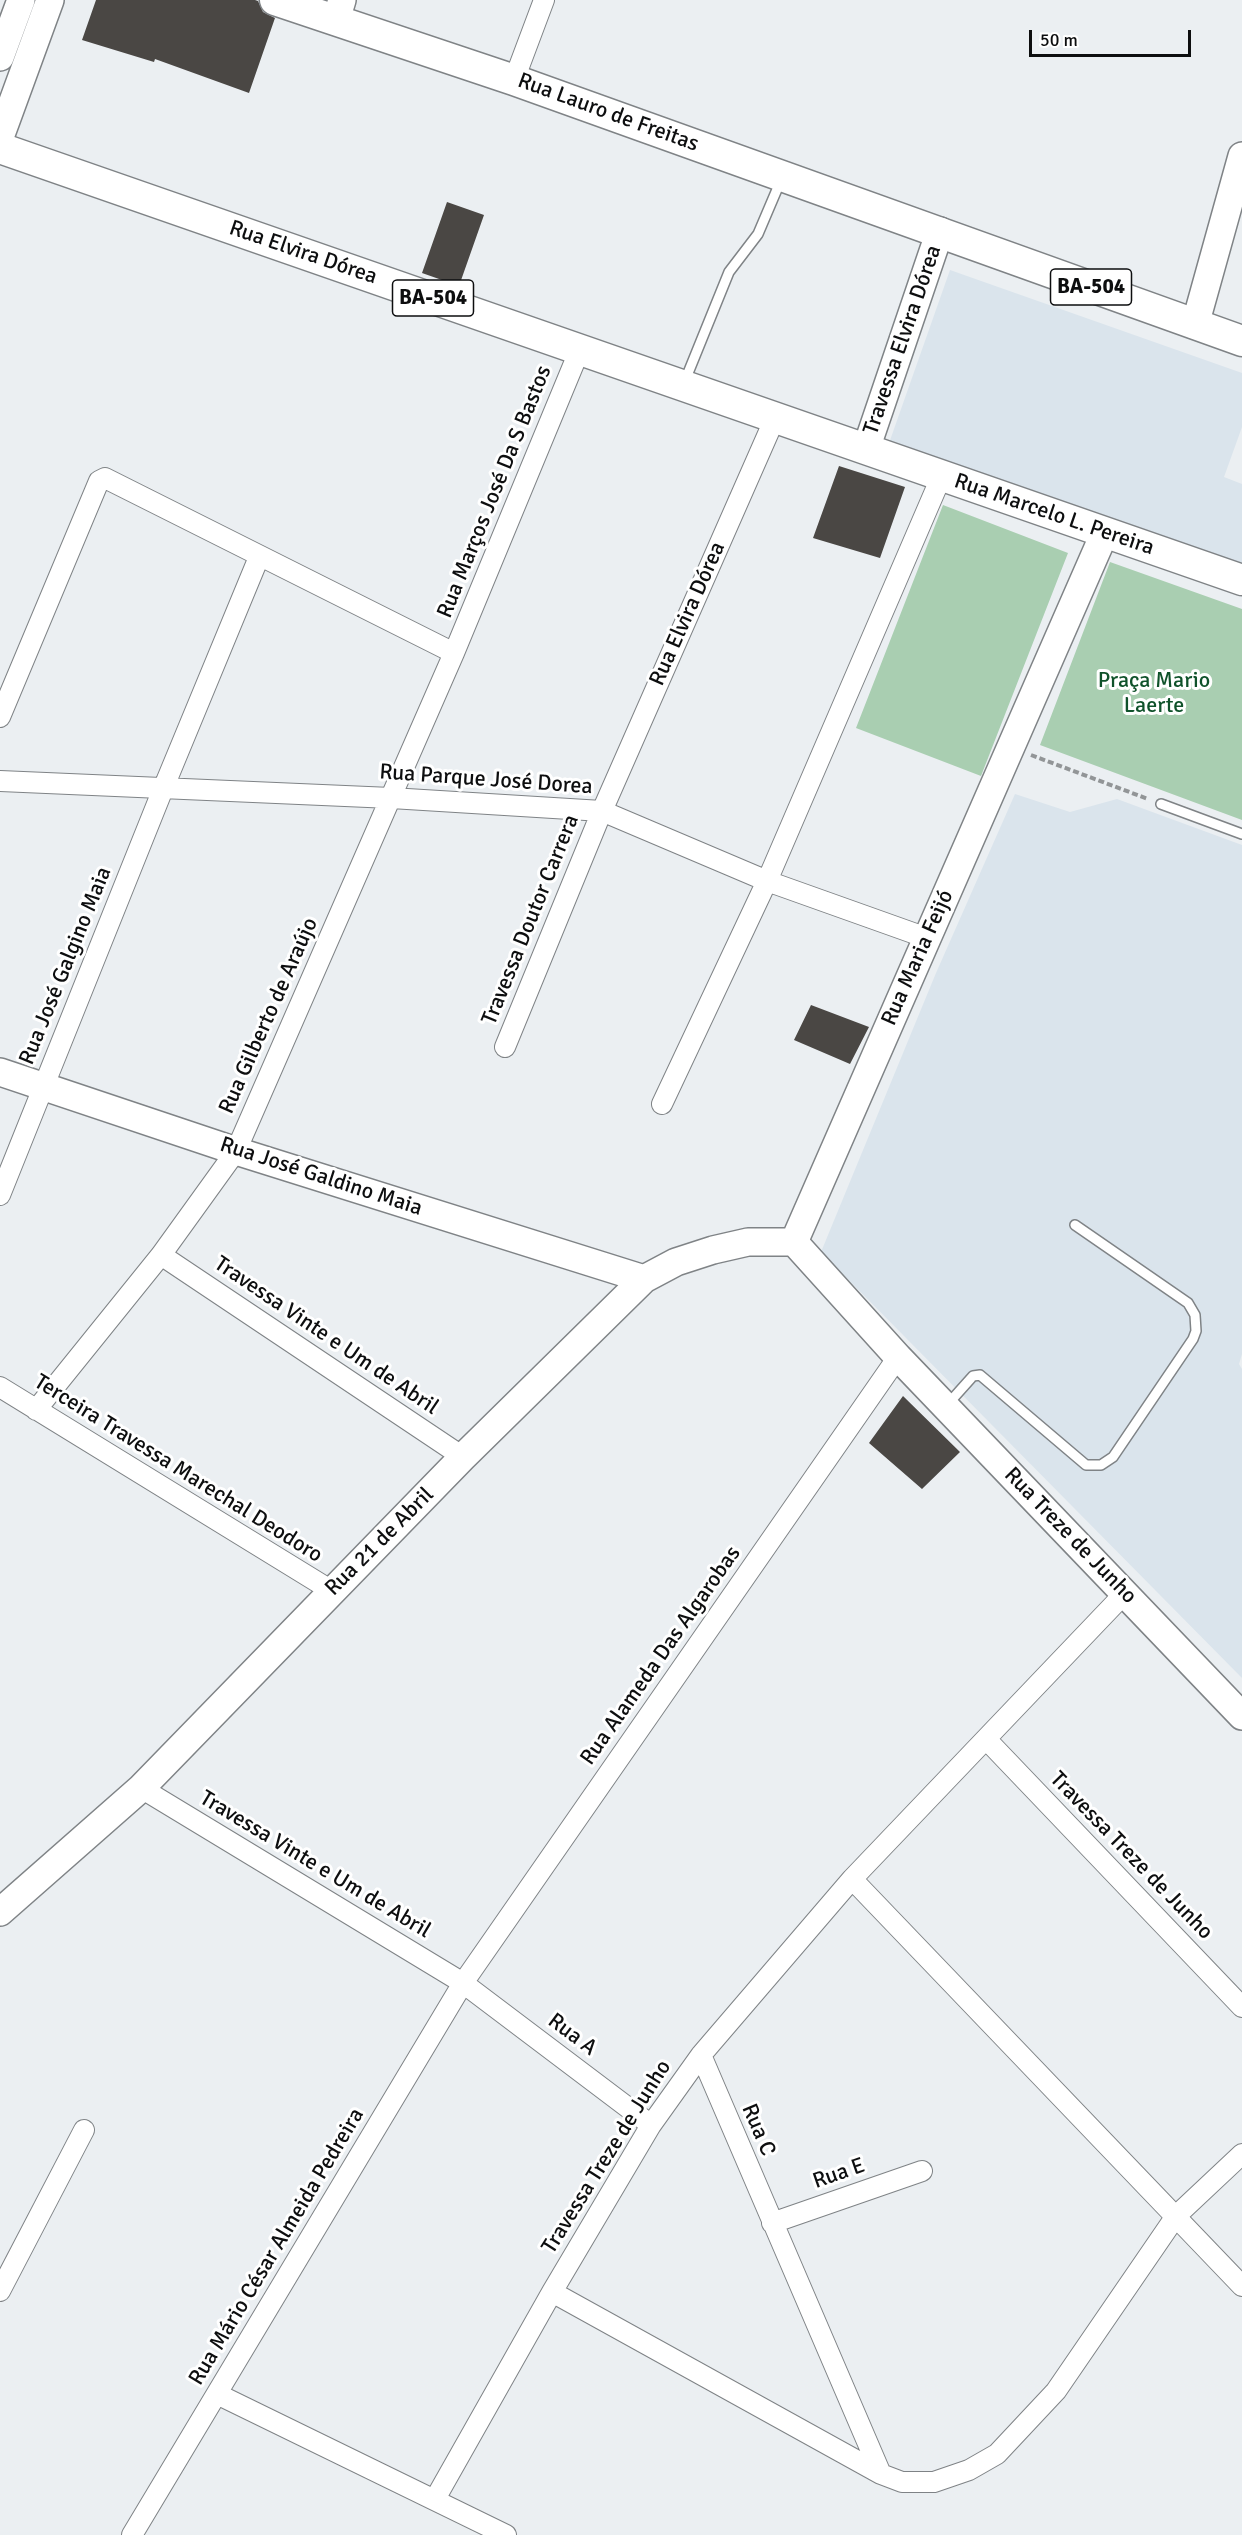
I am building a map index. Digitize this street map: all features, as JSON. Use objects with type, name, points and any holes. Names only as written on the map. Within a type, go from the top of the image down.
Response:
[{"type":"main road","name":"Rua Lauro de Freitas","points":[[275,0],[339,10],[514,80],[940,231]]},
{"type":"main road","name":"Rua Elvira Dórea","points":[[0,148],[866,449]]},
{"type":"main road","name":"BA-504","points":[[940,231],[1242,341]]},
{"type":"main road","name":"Rua Marcelo L. Pereira","points":[[866,449],[1242,580]]},
{"type":"street","points":[[0,57],[21,0]]},
{"type":"street","points":[[0,137],[50,0]]},
{"type":"street","points":[[514,80],[544,0]]},
{"type":"street","points":[[1195,325],[1242,156]]},
{"type":"street","name":"Travessa Elvira Dórea","points":[[866,449],[940,231]]},
{"type":"street","name":"Rua Marços José Da S Bastos","points":[[392,798],[580,349]]},
{"type":"street","name":"Rua Elvira Dórea","points":[[602,811],[775,418]]},
{"type":"street","points":[[662,1104],[767,880],[942,476]]},
{"type":"street","points":[[0,717],[102,478],[108,478],[259,557],[454,652]]},
{"type":"street","name":"Rua Maria Feijó","points":[[794,1242],[1105,532]]},
{"type":"street","points":[[163,789],[259,557]]},
{"type":"street","name":"Rua Parque José Dorea","points":[[0,781],[392,798],[602,811],[767,880],[927,938]]},
{"type":"street","name":"Rua José Galgino Maia","points":[[0,1195],[163,789]]},
{"type":"street","name":"Rua Gilberto de Araújo","points":[[36,1410],[161,1255],[236,1151],[392,798]]},
{"type":"street","name":"Travessa Doutor Carrera","points":[[505,1047],[602,811]]},
{"type":"street","name":"Rua José Galdino Maia","points":[[0,1072],[236,1151],[644,1280]]},
{"type":"street","name":"Rua 21 de Abril","points":[[0,1912],[141,1788],[463,1457],[644,1280],[676,1262],[713,1250],[748,1242],[794,1242]]},
{"type":"street","points":[[794,1242],[898,1357]]},
{"type":"street","name":"Travessa Vinte e Um de Abril","points":[[161,1255],[463,1457]]},
{"type":"street","name":"Rua Treze de Junho","points":[[898,1357],[1242,1716]]},
{"type":"street","name":"Rua Alameda Das Algarobas","points":[[463,1983],[898,1357]]},
{"type":"street","name":"Terceira Travessa Marechal Deodoro","points":[[0,1387],[332,1591]]},
{"type":"street","name":"Travessa Treze de Junho","points":[[435,2499],[552,2292],[651,2125],[701,2055],[852,1879],[1125,1593]]},
{"type":"street","name":"Travessa Treze de Junho","points":[[986,1739],[1242,2007]]},
{"type":"street","name":"Travessa Vinte e Um de Abril","points":[[141,1788],[463,1983]]},
{"type":"street","points":[[852,1879],[1242,2286]]},
{"type":"street","name":"Rua A","points":[[463,1983],[651,2125]]},
{"type":"street","name":"Rua Mário César Almeida Pedreira","points":[[132,2535],[463,1983]]},
{"type":"street","name":"Rua C","points":[[701,2055],[881,2474]]},
{"type":"street","points":[[0,2291],[84,2130]]},
{"type":"street","points":[[552,2292],[881,2474],[902,2482],[934,2482],[969,2470],[998,2454],[1056,2391],[1176,2216],[1242,2154]]},
{"type":"street","name":"Rua E","points":[[772,2223],[922,2171]]},
{"type":"street","points":[[217,2394],[506,2535]]},
{"type":"lane","points":[[683,386],[729,272],[758,234],[783,175]]},
{"type":"lane","points":[[1161,804],[1242,834]]},
{"type":"lane","points":[[946,1407],[973,1376],[980,1375],[1086,1465],[1101,1465],[1113,1457],[1193,1339],[1196,1331],[1195,1315],[1188,1303],[1075,1225]]},
{"type":"path","points":[[1011,747],[1161,804]]},
{"type":"shaded area","points":[[950,270],[1242,373],[1242,427],[1224,477],[1242,484],[1242,571],[888,446]]},
{"type":"shaded area","points":[[1015,794],[1070,812],[1117,799],[1242,845],[1242,1354],[1239,1364],[1242,1369],[1242,1678],[821,1252],[936,973]]},
{"type":"green space","points":[[943,505],[1068,553],[981,776],[856,728]]},
{"type":"green space","name":"Praça Mario Laerte","points":[[1110,562],[1242,609],[1242,820],[1040,745]]},
{"type":"building","points":[[96,0],[255,0],[258,1],[263,12],[275,18],[249,93],[155,59],[154,62],[82,40]]},
{"type":"building","points":[[447,202],[484,215],[459,286],[422,273]]},
{"type":"building","points":[[839,466],[905,487],[880,558],[813,538]]},
{"type":"building","points":[[811,1005],[869,1027],[850,1064],[794,1040]]},
{"type":"building","points":[[903,1396],[960,1452],[922,1489],[869,1443]]}]
